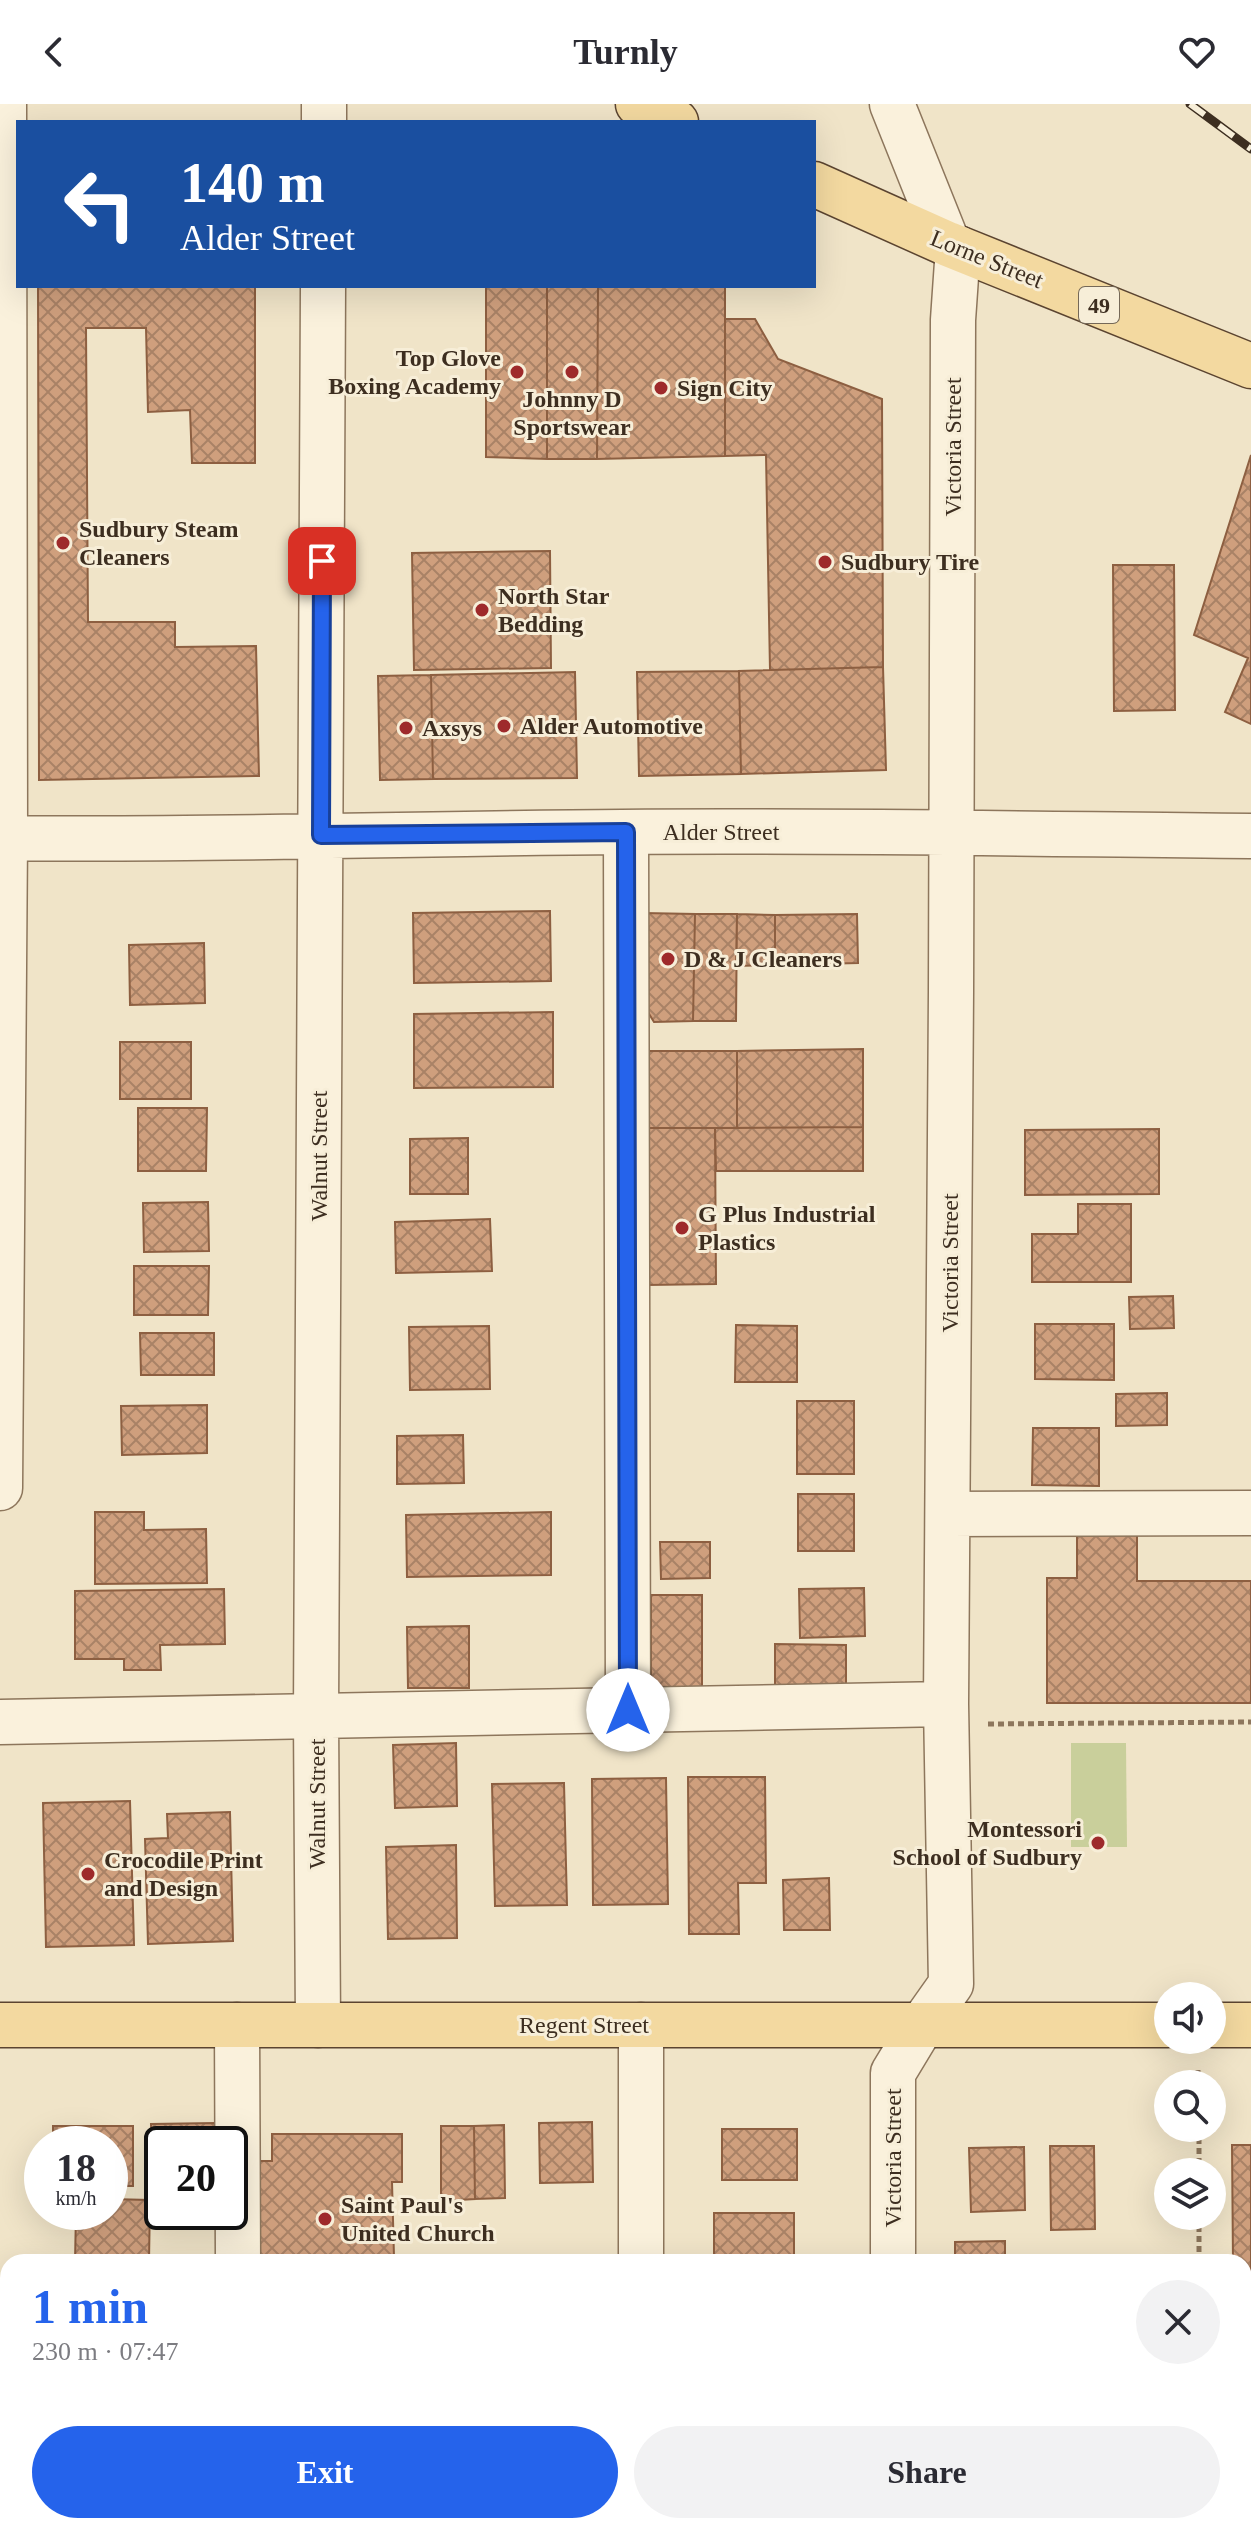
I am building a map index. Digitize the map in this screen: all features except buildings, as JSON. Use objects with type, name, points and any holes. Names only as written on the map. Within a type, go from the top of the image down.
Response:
[{"type":"main road","points":[[638,104],[672,120]]},
{"type":"main road","name":"Lorne Street","points":[[816,185],[953,246],[1251,366]]},
{"type":"main road","name":"Regent Street","points":[[0,2025],[1154,2025]]},
{"type":"main road","points":[[1226,2025],[1251,2025]]},
{"type":"street","points":[[0,1488],[4,104]]},
{"type":"street","points":[[892,104],[953,246]]},
{"type":"street","name":"Victoria Street","points":[[893,2254],[893,2073],[951,1984],[946,1704],[953,246]]},
{"type":"street","name":"Walnut Street","points":[[318,2025],[316,1716],[323,288]]},
{"type":"street","points":[[626,832],[628,1710]]},
{"type":"street","name":"Alder Street","points":[[3,838],[626,832],[1251,836]]},
{"type":"street","points":[[948,1514],[1251,1513]]},
{"type":"street","points":[[0,1722],[946,1704]]},
{"type":"street","points":[[237,2025],[238,2254]]},
{"type":"street","points":[[641,2025],[641,2254]]},
{"type":"path","points":[[987,1724],[1251,1722]]},
{"type":"path","points":[[1199,2230],[1199,2254]]},
{"type":"green space","points":[[1071,1743],[1126,1743],[1127,1847],[1071,1847]]},
{"type":"railway","points":[[1190,104],[1251,149]]},
{"type":"place","name":"Top Glove Boxing Academy","points":[[517,372]]},
{"type":"place","name":"Johnny D Sportswear","points":[[572,372]]},
{"type":"place","name":"Sign City","points":[[661,388]]},
{"type":"place","name":"Sudbury Steam Cleaners","points":[[63,543]]},
{"type":"place","name":"Sudbury Tire","points":[[825,562]]},
{"type":"place","name":"North Star Bedding","points":[[482,610]]},
{"type":"place","name":"Alder Automotive","points":[[504,726]]},
{"type":"place","name":"Axsys","points":[[406,728]]},
{"type":"place","name":"D & J Cleaners","points":[[668,959]]},
{"type":"place","name":"G Plus Industrial Plastics","points":[[682,1228]]},
{"type":"place","name":"Montessori School of Sudbury","points":[[1098,1843]]},
{"type":"place","name":"Crocodile Print and Design","points":[[88,1874]]},
{"type":"place","name":"Saint Paul's United Church","points":[[325,2219]]},
{"type":"route","points":[[322,561],[321,835],[626,832],[628,1710]]}]
